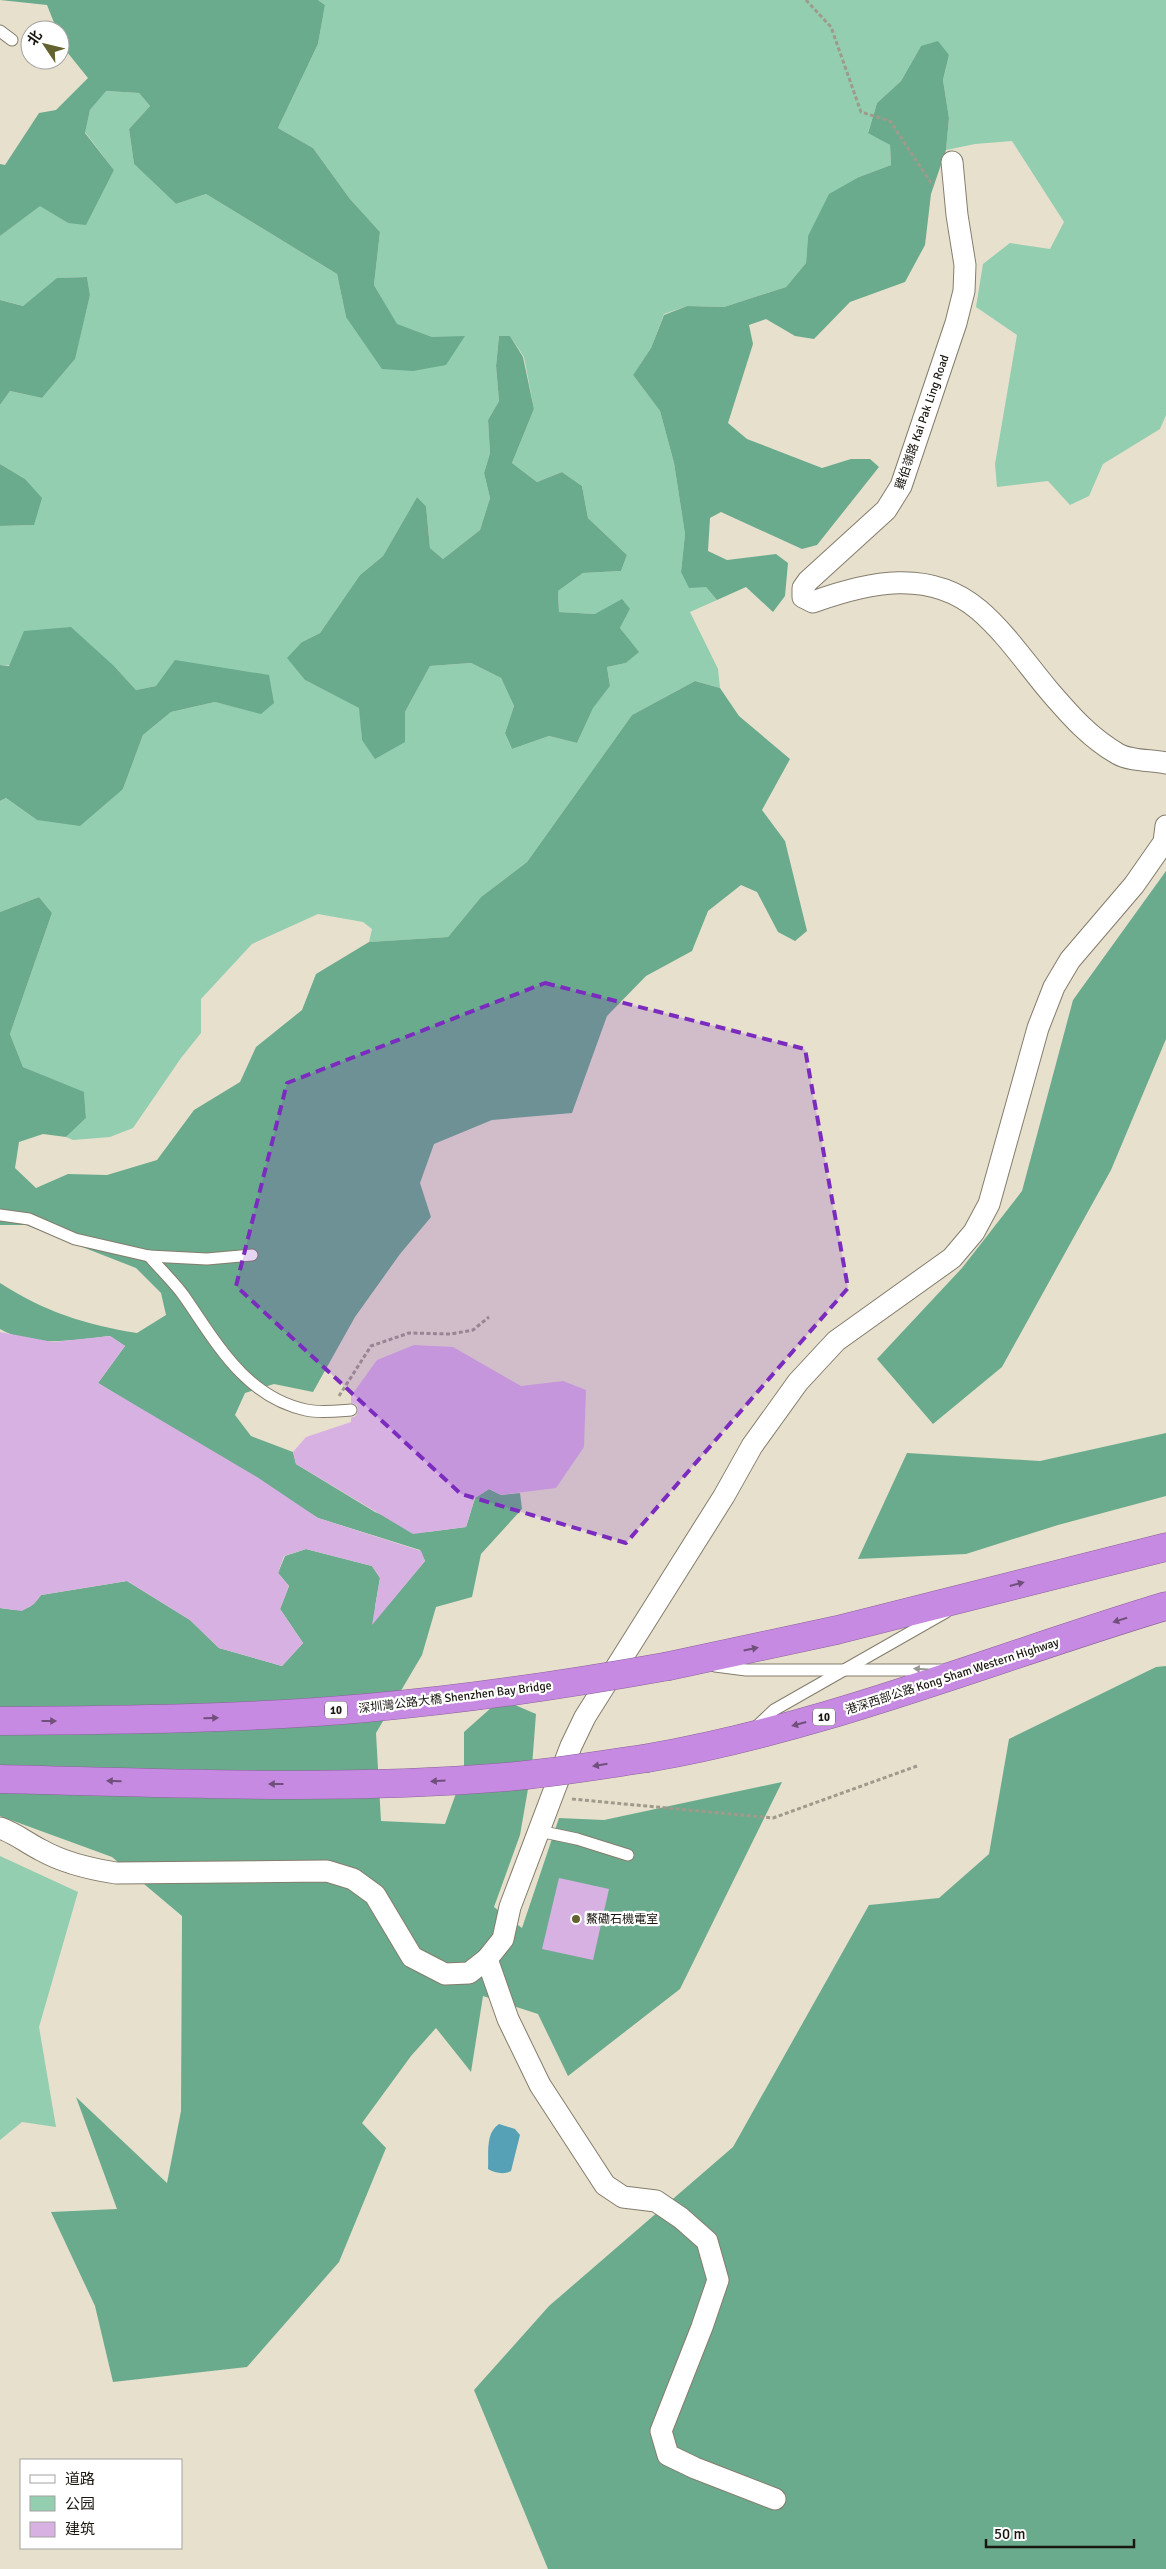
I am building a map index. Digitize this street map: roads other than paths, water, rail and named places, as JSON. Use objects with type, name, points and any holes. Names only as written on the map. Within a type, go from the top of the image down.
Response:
[{"type":"highway","name":"10","points":[[676,1664],[786,1642],[1166,1547]]},
{"type":"highway","name":"港深西部公路 Kong Sham Western Highway","points":[[0,1779],[227,1784],[375,1784],[507,1777],[648,1758],[744,1738],[859,1707],[1166,1606]]},
{"type":"highway","name":"深圳灣公路大橋 Shenzhen Bay Bridge","points":[[0,1721],[228,1717],[366,1708],[496,1694],[676,1664]]},
{"type":"street","name":"雞伯嶺路 Kai Pak Ling Road","points":[[952,162],[956,215],[965,265],[962,299],[901,486],[886,510],[808,581],[803,588],[803,597],[814,602],[851,589],[902,582],[926,584],[948,590],[980,610],[1079,726],[1119,755],[1166,762]]},
{"type":"street","points":[[0,1828],[10,1831],[43,1852],[86,1869],[116,1873],[327,1871],[353,1878],[375,1895],[412,1957],[445,1974],[469,1973],[487,1959],[503,1939],[510,1907],[551,1797],[585,1717],[724,1496],[752,1446],[798,1382],[836,1341],[952,1258],[974,1232],[989,1204],[1038,1028],[1054,987],[1070,960],[1134,885],[1149,864],[1164,842],[1166,826]]},
{"type":"street","points":[[487,1959],[508,2019],[540,2085],[604,2185],[623,2197],[656,2201],[681,2218],[707,2241],[718,2280],[702,2327],[661,2431],[668,2455],[695,2468],[775,2499]]},
{"type":"lane","points":[[0,31],[12,40]]},
{"type":"lane","points":[[0,1215],[28,1219],[75,1239],[149,1256],[207,1259],[252,1255]]},
{"type":"lane","points":[[149,1256],[183,1295],[215,1344],[240,1373],[273,1399],[306,1410],[351,1410]]},
{"type":"lane","points":[[744,1738],[774,1710],[970,1597]]},
{"type":"lane","points":[[676,1664],[746,1670],[970,1671]]},
{"type":"lane","points":[[539,1831],[628,1855]]},
{"type":"water","points":[[499,2124],[515,2129],[520,2135],[511,2171],[505,2173],[488,2169],[490,2138]]},
{"type":"place","name":"鰲磡石機電室","points":[[576,1919]]}]
